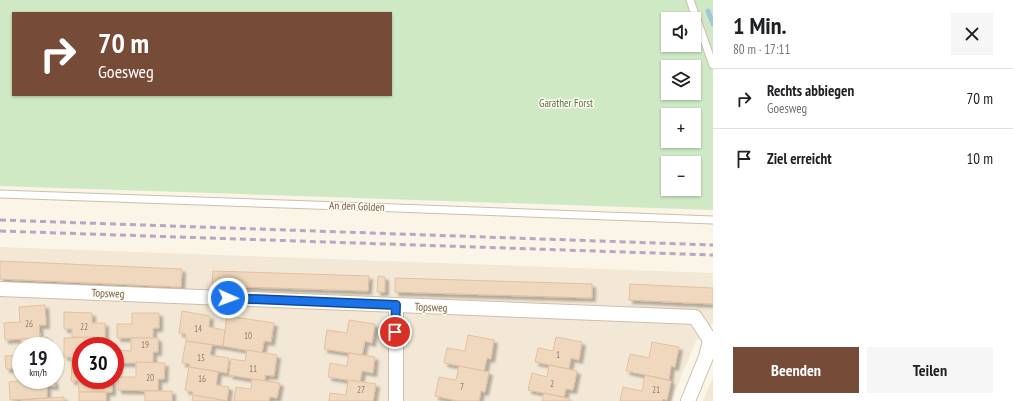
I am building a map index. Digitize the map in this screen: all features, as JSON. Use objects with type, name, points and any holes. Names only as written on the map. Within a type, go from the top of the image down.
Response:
[{"type":"street","name":"Topsweg","points":[[0,289],[695,317],[712,340]]},
{"type":"street","points":[[396,305],[396,401]]},
{"type":"street","points":[[688,401],[712,340]]},
{"type":"lane","points":[[690,0],[713,65]]},
{"type":"lane","name":"An den Gölden","points":[[0,194],[713,220]]},
{"type":"shaded area","points":[[0,247],[713,273],[713,323],[696,341],[671,401],[0,401]]},
{"type":"shaded area","points":[[713,377],[713,401],[703,401]]},
{"type":"green space","name":"Garather Forst","points":[[0,0],[713,0],[713,210],[0,186]]},
{"type":"building","points":[[0,261],[182,269],[181,287],[0,279]]},
{"type":"building","points":[[213,271],[369,276],[368,291],[212,286]]},
{"type":"building","points":[[378,276],[385,277],[385,292],[377,292]]},
{"type":"building","points":[[395,278],[592,284],[592,298],[395,292]]},
{"type":"building","points":[[630,284],[713,288],[713,304],[629,300]]},
{"type":"building","points":[[45,305],[46,325],[39,325],[40,337],[12,337],[12,340],[5,340],[4,323],[20,322],[19,307]]},
{"type":"building","points":[[182,311],[210,316],[209,327],[225,330],[223,346],[186,341],[186,334],[179,333]]},
{"type":"building","points":[[64,312],[92,313],[92,323],[105,323],[105,337],[72,337],[72,329],[64,329]]},
{"type":"building","points":[[132,313],[159,313],[159,328],[153,328],[153,338],[117,337],[117,324],[132,324]]},
{"type":"building","points":[[227,316],[274,323],[271,342],[264,341],[262,353],[223,346]]},
{"type":"building","points":[[349,320],[375,324],[372,343],[365,341],[362,355],[324,349],[327,330],[347,333]]},
{"type":"building","points":[[468,335],[494,340],[491,359],[487,358],[484,371],[444,363],[447,348],[465,351]]},
{"type":"building","points":[[556,337],[582,342],[579,360],[571,358],[569,369],[535,362],[538,348],[553,351]]},
{"type":"building","points":[[64,338],[72,338],[72,363],[71,357],[64,357]]},
{"type":"building","points":[[131,338],[158,338],[158,352],[153,352],[153,363],[124,363],[124,350],[131,351]]},
{"type":"building","points":[[186,341],[212,345],[210,355],[229,358],[227,373],[189,367],[190,364],[182,363]]},
{"type":"building","points":[[652,342],[679,347],[675,367],[671,366],[669,380],[626,371],[630,354],[649,358]]},
{"type":"building","points":[[247,350],[277,355],[274,376],[265,375],[265,381],[229,375],[231,359],[245,361]]},
{"type":"building","points":[[349,353],[375,357],[373,373],[362,371],[360,382],[328,377],[330,363],[347,366]]},
{"type":"building","points":[[5,356],[12,356],[12,369],[6,369]]},
{"type":"building","points":[[136,362],[165,363],[164,379],[158,379],[158,391],[118,390],[124,389],[124,377],[136,377]]},
{"type":"building","points":[[549,365],[577,371],[573,390],[566,389],[564,397],[528,390],[532,373],[547,377]]},
{"type":"building","points":[[459,366],[489,372],[485,392],[481,391],[479,401],[458,401],[435,396],[439,377],[456,380]]},
{"type":"building","points":[[189,367],[218,372],[216,385],[229,387],[227,401],[193,395],[193,392],[185,390]]},
{"type":"building","points":[[645,375],[671,381],[667,400],[620,401],[623,387],[642,391]]},
{"type":"building","points":[[252,379],[280,383],[277,398],[270,397],[269,401],[234,401],[236,387],[251,389]]},
{"type":"building","points":[[348,380],[376,384],[373,401],[329,401],[330,393],[346,395]]},
{"type":"building","points":[[9,382],[12,382],[12,389],[47,389],[47,398],[10,400]]},
{"type":"building","points":[[79,389],[112,389],[112,392],[79,392]]},
{"type":"building","points":[[145,391],[172,391],[172,401],[145,401]]},
{"type":"building","points":[[79,392],[106,392],[106,401],[79,401]]},
{"type":"building","points":[[544,393],[570,399],[570,401],[542,401]]},
{"type":"building","points":[[193,395],[227,401],[192,401]]},
{"type":"building","points":[[64,397],[64,401],[21,401],[21,400]]},
{"type":"waterway","points":[[708,11],[713,24]]},
{"type":"railway","points":[[0,220],[713,245]]},
{"type":"railway","points":[[0,231],[713,255]]},
{"type":"route","points":[[228,298],[396,305],[395,332]]}]
